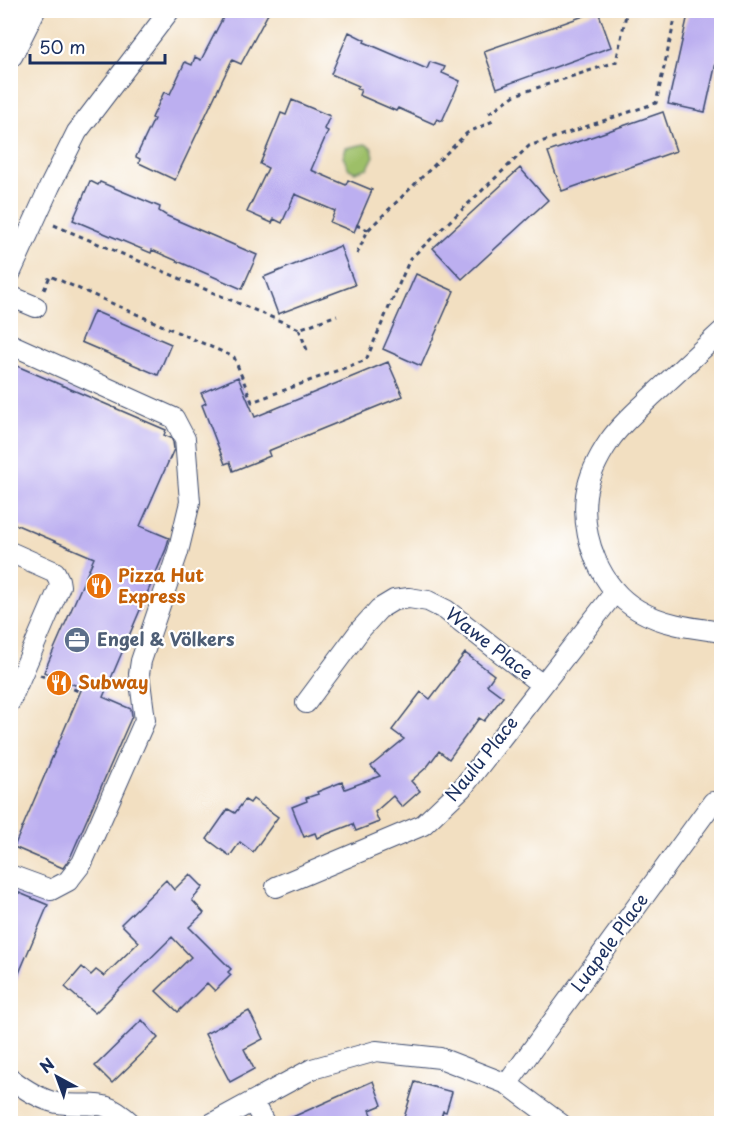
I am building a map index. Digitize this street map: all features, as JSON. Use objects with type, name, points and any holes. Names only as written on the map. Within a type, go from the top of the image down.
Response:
[{"type":"main road","points":[[10,54],[32,10]]},
{"type":"street","points":[[10,274],[77,132],[170,10]]},
{"type":"street","points":[[10,297],[39,301]]},
{"type":"street","points":[[722,331],[611,438],[591,476],[586,494],[586,516],[590,540],[601,571],[615,592],[637,609],[670,625],[722,632]]},
{"type":"street","points":[[10,344],[174,418],[185,439],[190,502],[178,552],[141,661],[139,675],[145,720],[82,863],[68,880],[51,891],[10,875]]},
{"type":"street","points":[[10,552],[55,572],[60,586],[12,695]]},
{"type":"street","name":"Naulu Place","points":[[276,887],[423,825],[463,787],[615,592]]},
{"type":"street","name":"Wawe Place","points":[[306,703],[361,629],[379,609],[394,600],[409,598],[428,601],[446,610],[542,685]]},
{"type":"street","name":"Luapele Place","points":[[507,1084],[713,802]]},
{"type":"street","points":[[211,1124],[312,1069],[376,1051],[440,1059],[507,1084],[561,1124]]},
{"type":"street","points":[[10,1078],[23,1089],[57,1102],[102,1104],[114,1109],[132,1124]]},
{"type":"street","points":[[253,1102],[265,1124]]},
{"type":"path","points":[[489,113],[515,95],[616,62],[627,10]]},
{"type":"path","points":[[39,301],[50,276],[234,357],[252,402],[366,360],[410,259],[529,146],[656,103],[677,10]]},
{"type":"path","points":[[357,254],[368,230],[467,133],[493,121]]},
{"type":"path","points":[[54,225],[299,329],[337,315]]},
{"type":"path","points":[[356,225],[368,230]]},
{"type":"path","points":[[299,329],[307,350]]},
{"type":"path","points":[[25,669],[81,692]]},
{"type":"green space","points":[[365,144],[371,147],[374,156],[368,168],[355,172],[349,169],[343,157],[346,148]]},
{"type":"building","points":[[227,10],[270,10],[241,64],[232,60],[175,180],[139,163],[140,159],[136,157],[164,92],[170,94],[185,62],[192,65],[195,57],[201,60]]},
{"type":"building","points":[[689,10],[722,10],[722,36],[705,112],[668,104]]},
{"type":"building","points":[[598,11],[611,47],[497,88],[484,51]]},
{"type":"building","points":[[349,32],[365,40],[364,42],[427,69],[430,62],[445,67],[442,73],[460,81],[442,121],[437,119],[434,124],[398,108],[396,111],[359,95],[361,90],[357,89],[359,86],[331,74]]},
{"type":"building","points":[[292,100],[330,116],[324,129],[328,131],[311,170],[346,185],[348,180],[372,190],[354,232],[330,222],[335,211],[295,194],[282,223],[274,219],[272,223],[247,212],[268,168],[260,164],[281,113],[286,115]]},
{"type":"building","points":[[663,112],[676,151],[562,191],[548,152]]},
{"type":"building","points":[[520,168],[548,200],[462,279],[433,248]]},
{"type":"building","points":[[90,181],[98,185],[100,182],[160,207],[159,211],[167,216],[257,255],[242,289],[152,250],[151,253],[73,220]]},
{"type":"building","points":[[340,246],[355,285],[278,314],[264,277]]},
{"type":"building","points":[[416,274],[454,291],[421,366],[383,349]]},
{"type":"building","points":[[94,311],[171,344],[158,375],[81,342]]},
{"type":"building","points":[[388,362],[403,396],[268,451],[270,456],[233,471],[230,462],[225,464],[202,405],[206,403],[201,393],[238,377],[255,417]]},
{"type":"building","points":[[10,363],[166,430],[164,435],[171,438],[174,449],[140,526],[169,538],[166,549],[103,697],[131,709],[132,716],[70,858],[63,868],[14,847],[82,688],[44,672],[94,558],[10,522]]},
{"type":"building","points":[[465,653],[494,675],[487,685],[503,697],[484,721],[479,718],[449,759],[439,751],[427,767],[411,781],[420,791],[402,807],[393,796],[375,812],[379,822],[356,831],[353,824],[317,838],[315,833],[304,837],[292,807],[307,801],[306,798],[318,794],[317,792],[342,782],[345,789],[380,776],[371,766],[404,739],[392,730],[421,692],[430,699]]},
{"type":"building","points":[[253,799],[278,817],[253,852],[240,842],[230,856],[207,839],[228,809],[235,813],[245,800],[250,803]]},
{"type":"building","points":[[190,874],[203,887],[192,900],[204,913],[189,927],[231,969],[228,972],[231,975],[215,991],[207,983],[178,1012],[156,991],[191,957],[172,937],[95,1013],[65,987],[82,967],[91,975],[96,970],[104,976],[139,942],[121,924],[166,880],[174,890]]},
{"type":"building","points":[[10,889],[48,905],[11,992],[10,992]]},
{"type":"building","points":[[249,1011],[263,1039],[244,1049],[254,1069],[230,1082],[205,1034]]},
{"type":"building","points":[[142,1020],[158,1038],[112,1083],[95,1066]]},
{"type":"building","points":[[373,1081],[382,1105],[370,1110],[376,1124],[277,1124]]},
{"type":"building","points":[[415,1082],[452,1092],[446,1112],[443,1111],[439,1124],[402,1124]]},
{"type":"place","name":"Pizza Hut Express","points":[[99,586]]},
{"type":"place","name":"Engel & Völkers","points":[[77,640]]},
{"type":"place","name":"Subway","points":[[59,683]]}]
